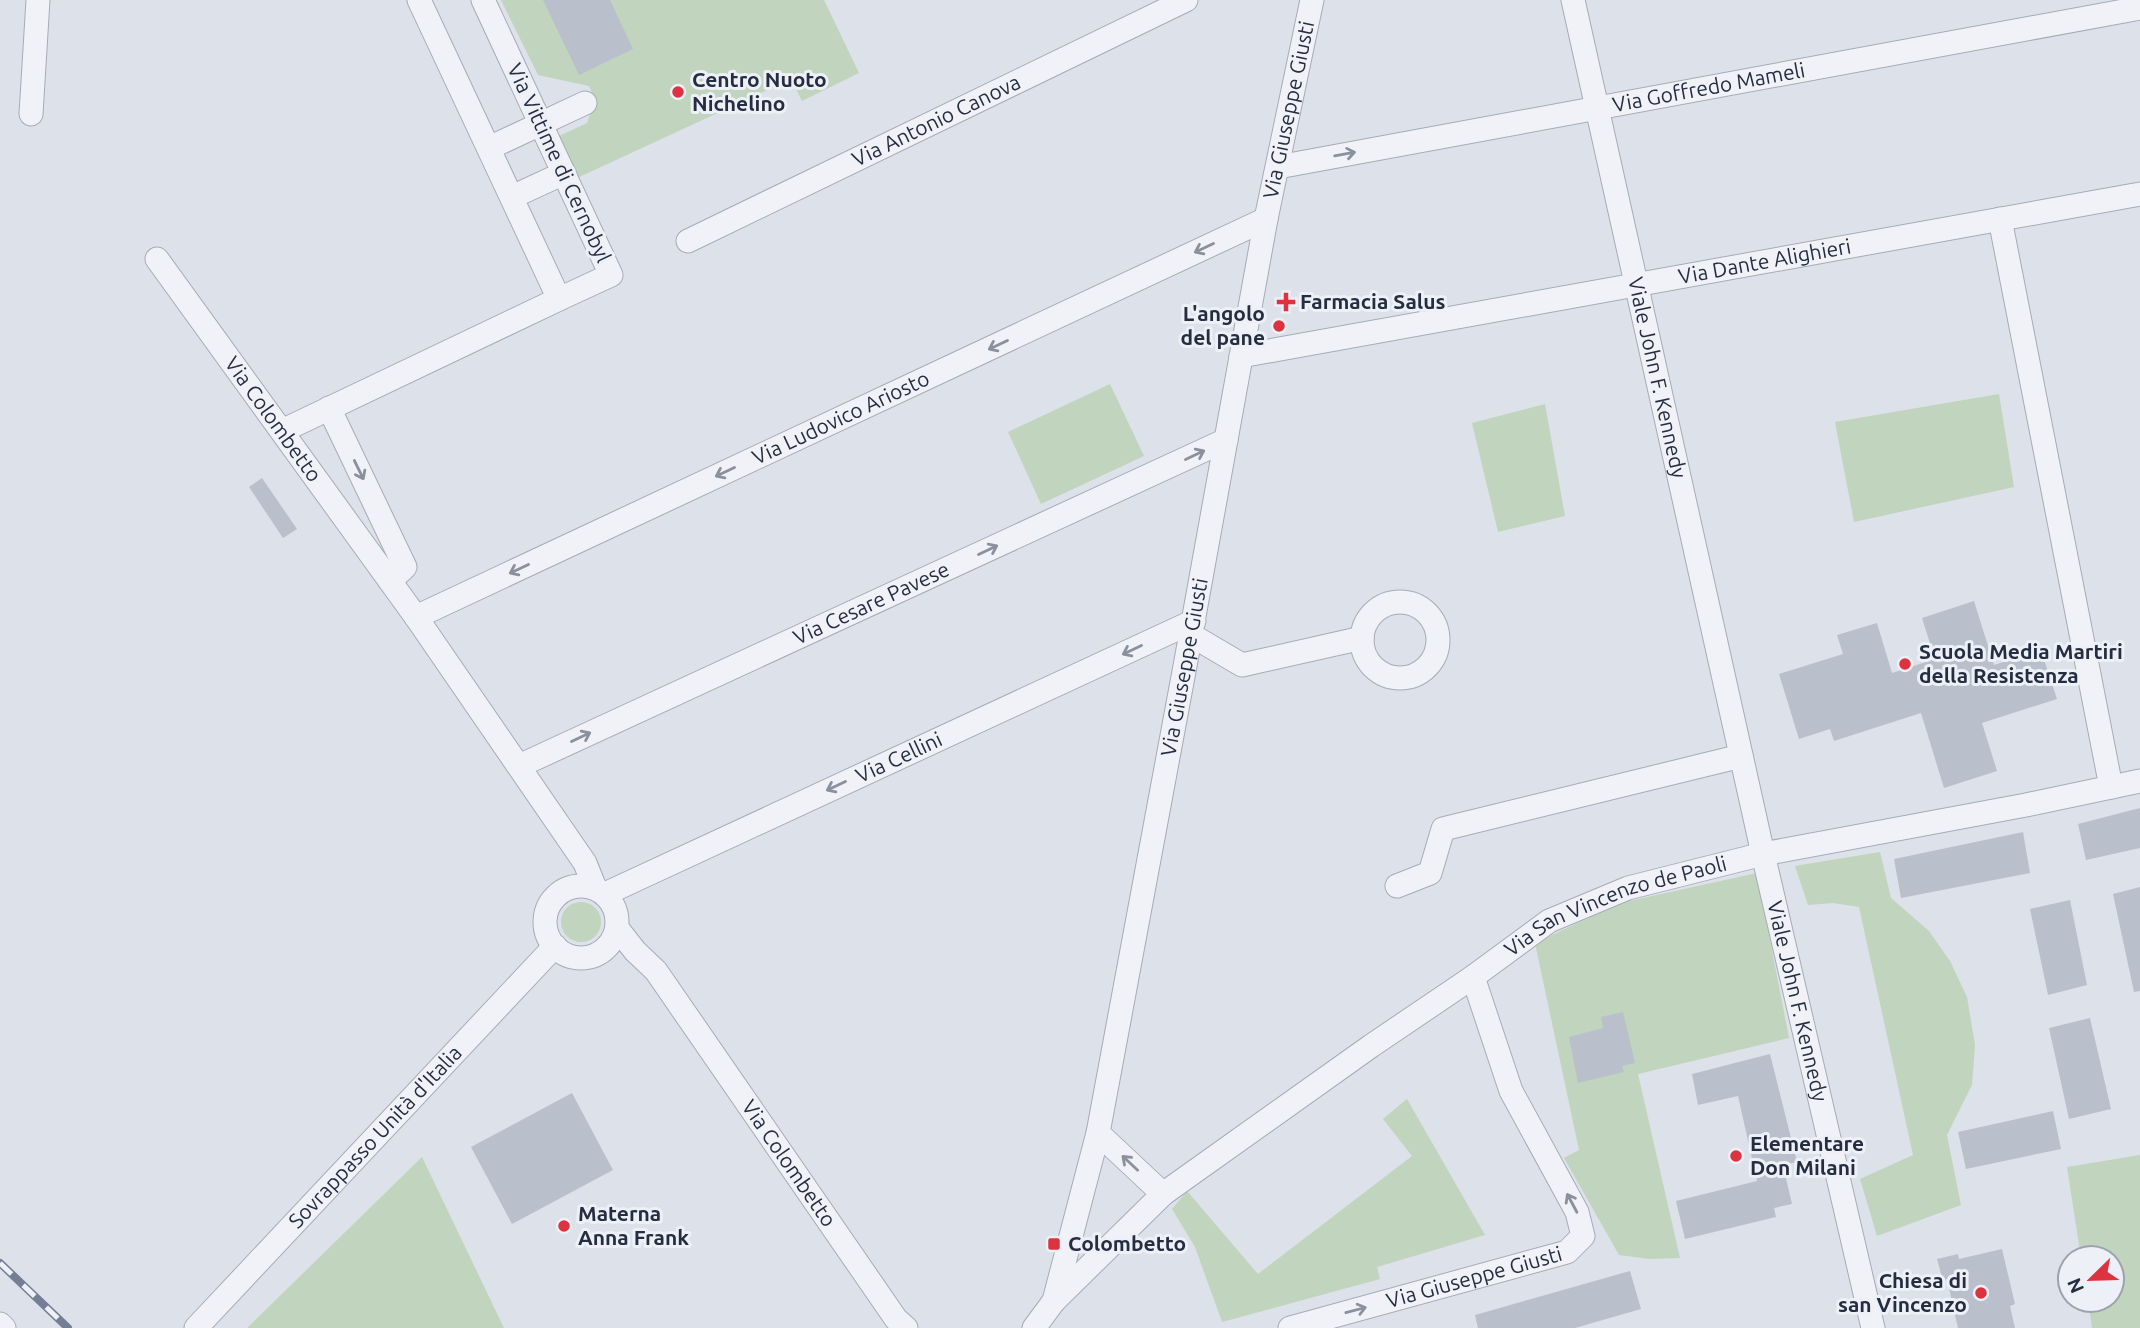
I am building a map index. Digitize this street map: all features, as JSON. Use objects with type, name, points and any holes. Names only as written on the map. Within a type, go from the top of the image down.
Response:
[{"type":"street","points":[[31,114],[38,0]]},
{"type":"street","points":[[419,0],[559,299]]},
{"type":"street","name":"Via Vittime di Cernobyl","points":[[282,431],[611,275],[483,0]]},
{"type":"street","name":"Via Antonio Canova","points":[[688,241],[1186,0]]},
{"type":"street","name":"Via Giuseppe Giusti","points":[[1034,1328],[1054,1301],[1098,1133],[1266,219],[1312,0]]},
{"type":"street","name":"Viale John F. Kennedy","points":[[1573,0],[1763,854],[1873,1328]]},
{"type":"street","name":"Via Goffredo Mameli","points":[[1278,167],[2140,8]]},
{"type":"street","points":[[489,148],[585,103]]},
{"type":"street","points":[[512,197],[564,173]]},
{"type":"street","name":"Via Dante Alighieri","points":[[1241,356],[2140,194]]},
{"type":"street","name":"Via Ludovico Ariosto","points":[[416,617],[1266,219]]},
{"type":"street","points":[[2000,219],[2111,787]]},
{"type":"street","name":"Via Colombetto","points":[[157,259],[416,617],[572,843],[600,891],[615,909],[617,928],[635,951],[656,971],[896,1319],[906,1328]]},
{"type":"street","name":"Via Colombetto","points":[[329,408],[405,567],[390,581]]},
{"type":"street","name":"Via Cesare Pavese","points":[[519,766],[1226,440]]},
{"type":"street","points":[[1192,628],[1242,665],[1362,638]]},
{"type":"street","name":"Via Cellini","points":[[600,891],[1192,628]]},
{"type":"street","points":[[1397,886],[1430,873],[1443,829],[1741,755]]},
{"type":"street","name":"Via San Vincenzo de Paoli","points":[[1054,1301],[1163,1194],[1549,921],[1628,888],[1763,854],[2026,806],[2140,781]]},
{"type":"street","points":[[555,946],[545,921],[550,903],[572,879],[572,843]]},
{"type":"street","points":[[563,890],[573,886],[600,891]]},
{"type":"street","points":[[593,956],[607,948],[617,928]]},
{"type":"street","name":"Via Colombetto","points":[[555,946],[569,956],[593,956],[622,963],[638,970],[673,996]]},
{"type":"street","name":"Sovrappasso Unità d'Italia","points":[[196,1328],[555,946]]},
{"type":"street","name":"Via Giuseppe Giusti","points":[[1290,1328],[1567,1252],[1583,1236],[1577,1212],[1511,1091],[1473,977]]},
{"type":"street","points":[[1098,1133],[1163,1194]]},
{"type":"street","points":[[0,1324],[4,1328]]},
{"type":"green space","name":"Centro Nuoto Nichelino","points":[[501,0],[824,0],[859,73],[802,101],[791,79],[575,179],[557,137],[587,123],[595,99],[589,86],[538,75]]},
{"type":"green space","points":[[1110,384],[1144,456],[1041,504],[1008,432]]},
{"type":"green space","points":[[1999,394],[2014,487],[1854,522],[1835,422]]},
{"type":"green space","points":[[1545,404],[1565,516],[1498,532],[1472,423]]},
{"type":"green space","points":[[1880,852],[1891,898],[1929,931],[1950,961],[1967,997],[1975,1045],[1972,1085],[1947,1135],[1961,1205],[1877,1236],[1860,1179],[1913,1155],[1859,907],[1833,903],[1808,905],[1795,866]]},
{"type":"green space","points":[[1757,873],[1789,1038],[1638,1074],[1680,1258],[1650,1259],[1619,1255],[1564,1158],[1579,1150],[1535,943],[1620,903]]},
{"type":"green space","points":[[581,902],[595,908],[601,922],[595,936],[581,942],[567,936],[561,922],[567,908]]},
{"type":"green space","points":[[1407,1099],[1485,1235],[1377,1267],[1380,1279],[1222,1322],[1195,1247],[1172,1209],[1187,1191],[1258,1274],[1412,1156],[1383,1119]]},
{"type":"green space","points":[[2140,1155],[2140,1328],[2092,1328],[2090,1314],[2126,1314],[2126,1244],[2079,1244],[2067,1167]]},
{"type":"green space","points":[[422,1157],[504,1328],[247,1328]]},
{"type":"building","name":"Centro Nuoto Nichelino","points":[[543,0],[610,0],[633,49],[579,75]]},
{"type":"building","points":[[262,478],[297,529],[283,538],[249,487]]},
{"type":"building","points":[[1974,601],[1994,665],[2041,650],[2057,699],[1982,723],[1997,771],[1944,788],[1921,713],[1834,741],[1830,729],[1799,739],[1779,674],[1843,654],[1837,635],[1877,623],[1892,673],[1935,659],[1922,618]]},
{"type":"building","points":[[2140,808],[2140,848],[2086,860],[2078,824]]},
{"type":"building","points":[[2023,832],[2030,873],[1901,898],[1894,859]]},
{"type":"building","points":[[2140,887],[2140,991],[2134,992],[2113,894]]},
{"type":"building","points":[[2070,900],[2087,985],[2048,995],[2030,909]]},
{"type":"building","points":[[1623,1012],[1635,1063],[1622,1066],[1624,1072],[1578,1083],[1569,1037],[1603,1028],[1601,1017]]},
{"type":"building","points":[[2090,1018],[2111,1109],[2069,1119],[2049,1028]]},
{"type":"building","points":[[1770,1054],[1797,1162],[1783,1165],[1792,1204],[1774,1208],[1776,1217],[1685,1239],[1676,1201],[1757,1181],[1738,1096],[1698,1105],[1692,1074]]},
{"type":"building","points":[[572,1093],[613,1170],[512,1224],[471,1147]]},
{"type":"building","points":[[2053,1111],[2061,1149],[1966,1169],[1958,1132]]},
{"type":"building","name":"Chiesa di san Vincenzo","points":[[2002,1249],[2015,1304],[2010,1306],[2015,1328],[1958,1328],[1947,1279],[1943,1281],[1937,1259],[1958,1254],[1959,1259]]},
{"type":"building","points":[[1630,1271],[1641,1309],[1575,1328],[1478,1328],[1475,1315]]},
{"type":"railway","points":[[0,1263],[68,1328]]},
{"type":"place","name":"Centro Nuoto Nichelino","points":[[678,92]]},
{"type":"place","name":"Farmacia Salus","points":[[1286,302]]},
{"type":"place","name":"L'angolo del pane","points":[[1279,326]]},
{"type":"place","name":"Scuola Media Martiri della Resistenza","points":[[1905,664]]},
{"type":"place","name":"Elementare Don Milani","points":[[1736,1156]]},
{"type":"place","name":"Materna Anna Frank","points":[[564,1226]]},
{"type":"place","name":"Colombetto","points":[[1054,1244]]},
{"type":"place","name":"Chiesa di san Vincenzo","points":[[1981,1293]]}]
